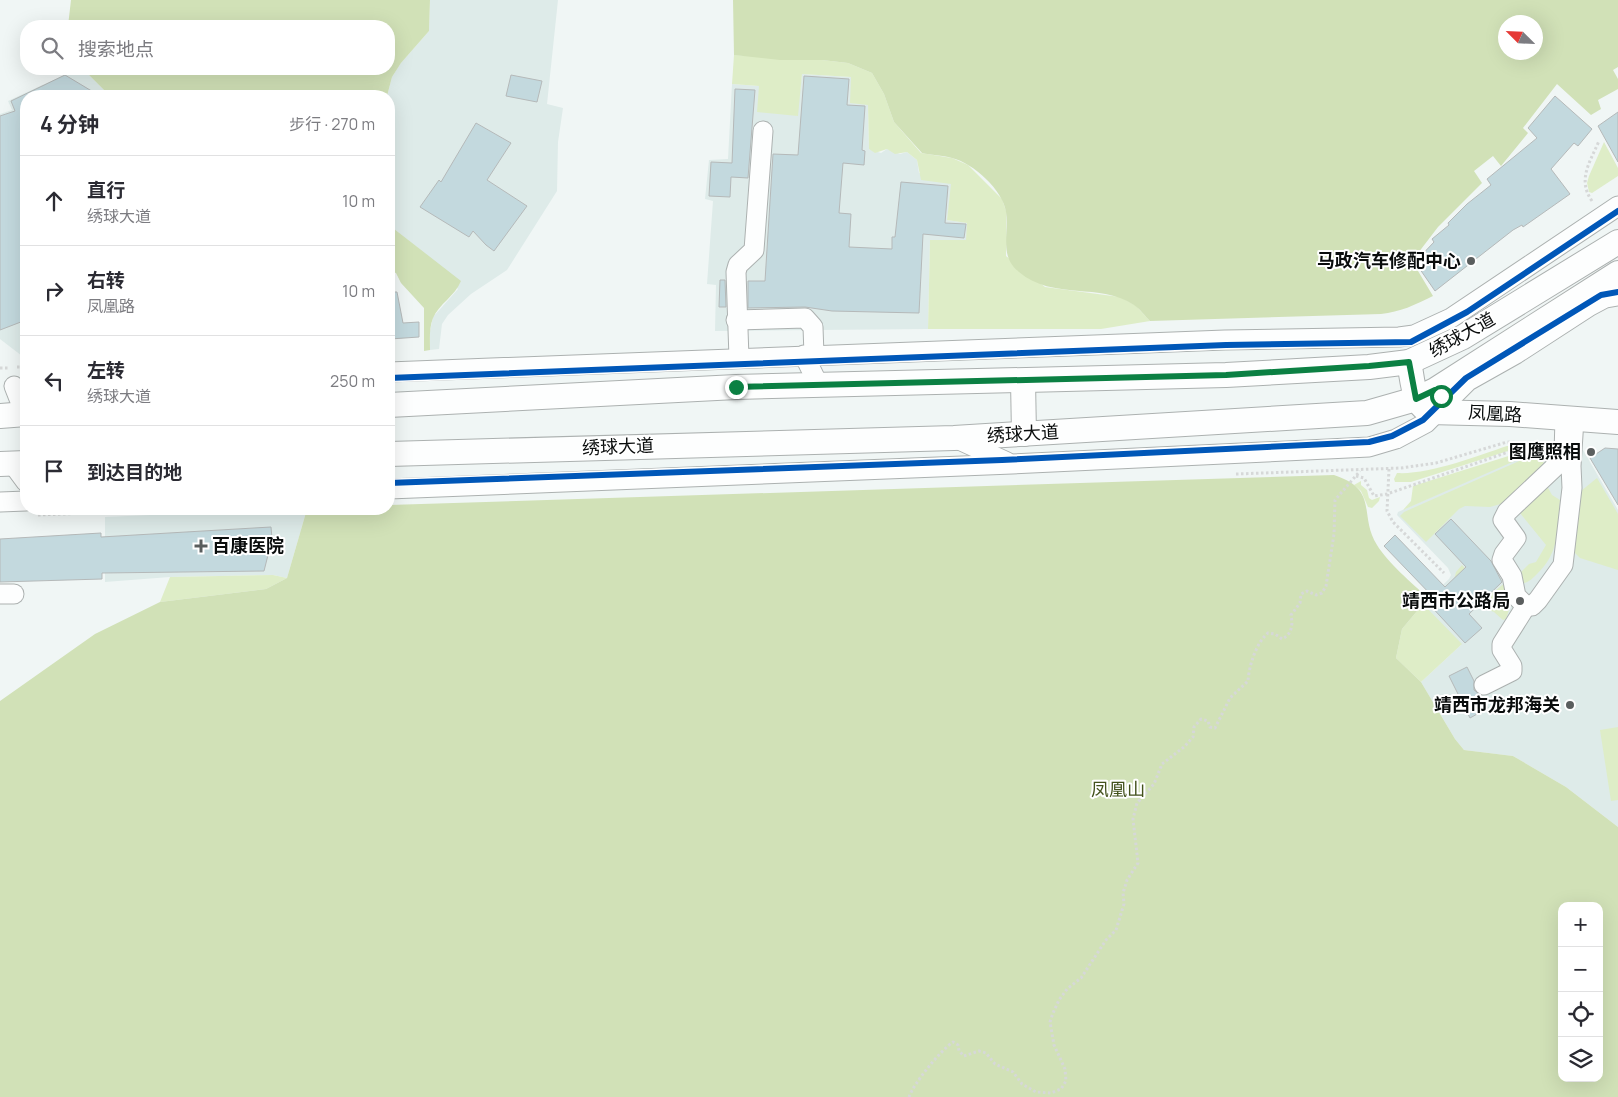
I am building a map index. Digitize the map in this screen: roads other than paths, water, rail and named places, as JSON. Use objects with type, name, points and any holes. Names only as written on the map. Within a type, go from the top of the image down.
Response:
[{"type":"main road","name":"绣球大道","points":[[395,405],[818,384],[1023,381],[1226,375],[1409,362],[1463,337],[1618,242]]},
{"type":"main road","name":"绣球大道","points":[[395,454],[954,438],[1367,413],[1435,400],[1618,273]]},
{"type":"main road","points":[[1431,353],[1435,400]]},
{"type":"main road","points":[[1409,362],[1435,400]]},
{"type":"main road","points":[[1023,381],[1024,434]]},
{"type":"main road","name":"凤凰路","points":[[1435,400],[1510,400],[1618,409]]},
{"type":"main road","name":"凤凰路","points":[[1435,400],[1570,419],[1618,422]]},
{"type":"main road","points":[[0,416],[20,414]]},
{"type":"street","points":[[739,358],[736,320],[736,272],[738,265],[754,250],[763,131]]},
{"type":"street","points":[[395,372],[589,366],[809,355],[1225,340],[1399,338],[1414,335],[1458,313],[1618,206]]},
{"type":"street","points":[[395,488],[1369,448],[1396,439],[1426,424],[1435,400],[1516,354],[1590,306],[1605,298],[1618,296]]},
{"type":"street","points":[[736,320],[805,318],[813,327],[809,355],[818,384]]},
{"type":"street","points":[[877,353],[887,382]]},
{"type":"street","points":[[717,359],[736,387]]},
{"type":"street","points":[[589,366],[597,394]]},
{"type":"street","points":[[14,386],[20,400]]},
{"type":"street","points":[[1570,419],[1572,488],[1562,565],[1538,600],[1532,606],[1526,606],[1516,596],[1512,576],[1502,560],[1504,554],[1516,538],[1503,520],[1507,512],[1559,463],[1564,454],[1570,419]]},
{"type":"street","points":[[954,438],[1012,464]]},
{"type":"street","points":[[0,502],[20,506]]},
{"type":"street","points":[[1484,686],[1512,671],[1512,666],[1502,650],[1502,644],[1526,606]]},
{"type":"place","name":"马政汽车修配中心","points":[[1471,261]]},
{"type":"place","name":"图鹰照相","points":[[1591,452]]},
{"type":"place","name":"百康医院","points":[[201,546]]},
{"type":"place","name":"靖西市公路局","points":[[1520,601]]},
{"type":"place","name":"靖西市龙邦海关","points":[[1570,705]]},
{"type":"park label","name":"凤凰山","points":[[1118,790]]}]
